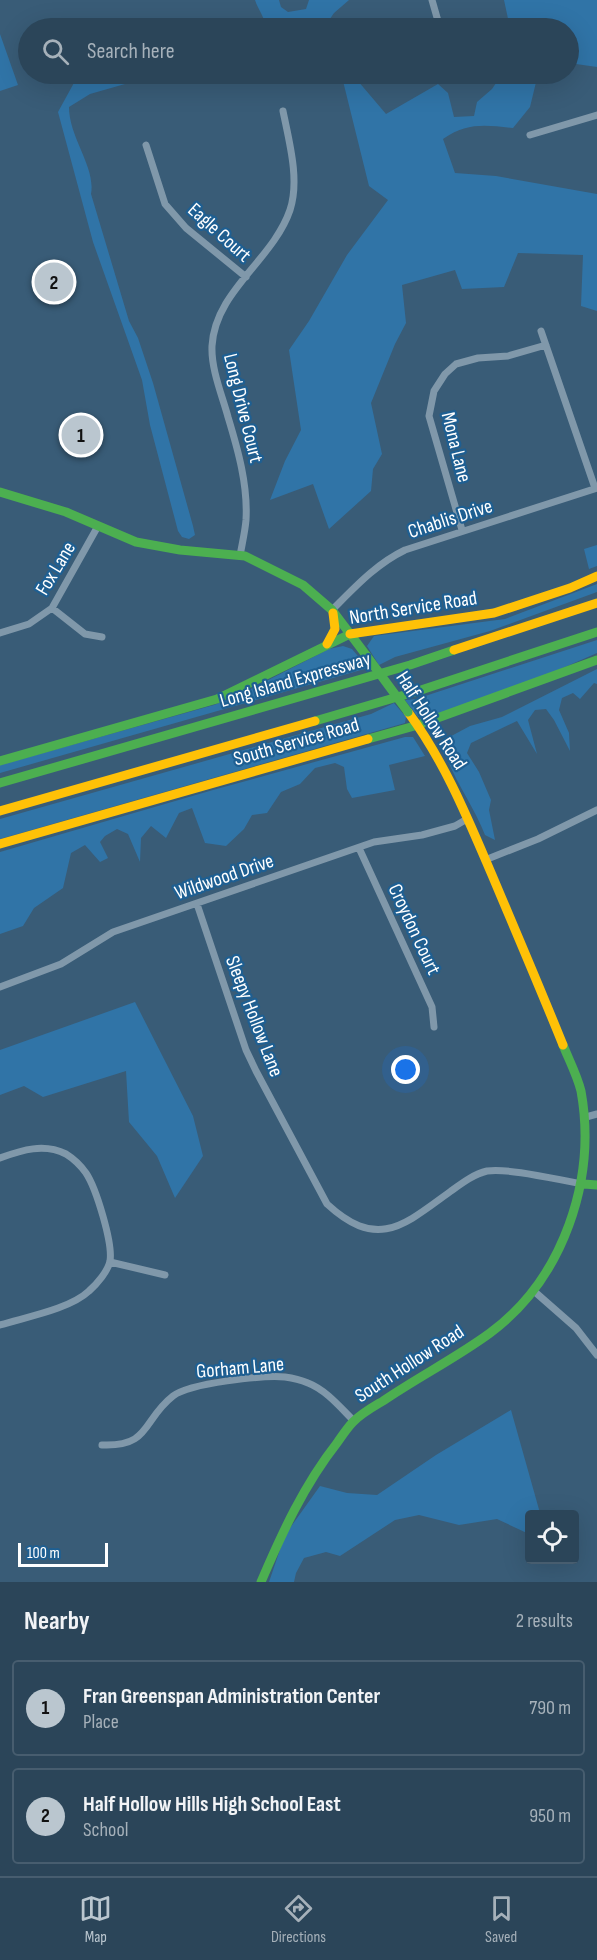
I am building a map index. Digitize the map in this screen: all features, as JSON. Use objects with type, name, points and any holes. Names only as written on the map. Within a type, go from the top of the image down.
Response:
[{"type":"main road","name":"Half Hollow Road","points":[[0,492],[66,512],[136,542],[180,550],[240,556],[303,585],[332,610],[418,725],[455,790],[577,1080],[588,1134],[588,1160],[584,1184]]},
{"type":"main road","name":"North Service Road","points":[[0,761],[217,699],[350,633],[494,613],[570,588],[597,576]]},
{"type":"main road","name":"Long Island Expressway","points":[[0,783],[410,665],[597,603]]},
{"type":"main road","points":[[326,645],[335,630],[332,610]]},
{"type":"main road","points":[[0,811],[418,691],[597,632]]},
{"type":"main road","name":"South Service Road","points":[[0,844],[418,725],[597,660]]},
{"type":"main road","points":[[584,1184],[597,1185]]},
{"type":"main road","name":"South Hollow Road","points":[[261,1582],[285,1526],[328,1452],[354,1421],[397,1390],[493,1331],[535,1292],[554,1266],[569,1237],[580,1208],[584,1184]]},
{"type":"street","points":[[432,0],[437,18]]},
{"type":"street","name":"Long Drive Court","points":[[240,556],[246,520],[246,490],[212,346],[221,311],[276,239],[290,209],[294,177],[283,111]]},
{"type":"street","points":[[530,135],[597,116]]},
{"type":"street","name":"Eagle Court","points":[[146,145],[165,204],[186,228],[246,277]]},
{"type":"street","points":[[541,331],[596,488]]},
{"type":"street","name":"Mona Lane","points":[[462,530],[429,416],[434,391],[445,374],[456,364],[478,358],[508,356],[546,345]]},
{"type":"street","name":"Chablis Drive","points":[[332,610],[369,573],[387,559],[405,550],[596,488]]},
{"type":"street","name":"Fox Lane","points":[[0,633],[29,624],[52,608],[98,526]]},
{"type":"street","points":[[52,608],[85,634],[102,637]]},
{"type":"street","points":[[485,860],[538,839],[597,810]]},
{"type":"street","name":"Wildwood Drive","points":[[0,987],[61,964],[113,932],[374,842],[422,835],[455,826],[467,819]]},
{"type":"street","name":"Croydon Court","points":[[359,848],[432,1007],[434,1027]]},
{"type":"street","name":"Sleepy Hollow Lane","points":[[197,904],[246,1050],[327,1204],[343,1218],[356,1226],[379,1230],[403,1224],[471,1177],[487,1172],[505,1171],[584,1184]]},
{"type":"street","points":[[586,1117],[597,1114]]},
{"type":"street","points":[[0,1158],[38,1148],[53,1150],[75,1160],[87,1175],[104,1219],[109,1241],[110,1262],[99,1281],[87,1293],[71,1302],[0,1325]]},
{"type":"street","points":[[110,1262],[165,1275]]},
{"type":"street","points":[[535,1292],[564,1316],[597,1355]]},
{"type":"street","name":"Gorham Lane","points":[[102,1445],[119,1445],[133,1441],[171,1398],[187,1389],[257,1378],[285,1377],[310,1383],[331,1398],[354,1421]]},
{"type":"shaded area","points":[[255,0],[279,0],[281,7],[288,12],[306,9],[309,0],[349,0],[331,18],[263,17]]},
{"type":"shaded area","points":[[504,0],[597,0],[597,67],[579,64],[579,18],[508,18]]},
{"type":"shaded area","points":[[0,34],[18,85],[0,91]]},
{"type":"shaded area","points":[[73,84],[125,84],[90,94],[69,107],[70,119],[90,173],[91,194],[129,321],[138,338],[153,383],[193,526],[195,535],[189,539],[182,537],[178,531],[150,425],[142,380],[93,242],[58,112]]},
{"type":"shaded area","points":[[344,84],[360,84],[386,114],[438,84],[448,93],[454,117],[474,116],[477,102],[495,84],[536,84],[530,107],[513,128],[469,127],[443,139],[455,173],[496,176],[597,194],[597,311],[581,306],[583,255],[518,253],[504,287],[462,289],[455,270],[402,285],[406,323],[371,403],[382,454],[373,469],[371,491],[329,529],[313,484],[270,500],[285,461],[301,430],[289,350],[309,321],[347,255],[388,200],[369,186]]},
{"type":"shaded area","points":[[597,545],[597,566],[589,569],[584,549]]},
{"type":"shaded area","points":[[597,584],[597,592],[490,631],[395,657],[379,665],[367,646],[374,636],[505,619]]},
{"type":"shaded area","points":[[597,640],[597,653],[508,692],[425,718],[418,717],[405,700],[416,699]]},
{"type":"shaded area","points":[[343,646],[352,649],[368,668],[0,773],[0,765],[214,705],[237,696],[329,649]]},
{"type":"shaded area","points":[[597,669],[597,684],[594,683],[580,699],[573,693],[562,698],[559,710],[569,733],[570,751],[546,709],[535,710],[528,720],[537,754],[517,721],[471,743],[467,753],[479,772],[491,800],[489,810],[495,840],[485,835],[455,776],[442,741],[470,726],[502,717]]},
{"type":"shaded area","points":[[394,703],[406,717],[405,723],[0,839],[0,819],[371,714]]},
{"type":"shaded area","points":[[405,737],[413,737],[425,756],[389,765],[395,790],[352,798],[347,789],[344,767],[335,763],[315,768],[300,784],[281,792],[267,813],[252,815],[244,829],[226,846],[205,843],[192,808],[179,813],[166,838],[151,826],[141,838],[140,862],[128,834],[117,829],[100,842],[108,858],[100,862],[85,845],[71,853],[63,888],[34,908],[23,926],[0,934],[0,852]]},
{"type":"shaded area","points":[[135,1002],[193,1116],[203,1156],[175,1198],[157,1156],[129,1122],[126,1071],[43,1097],[24,1086],[0,1095],[0,1050]]},
{"type":"shaded area","points":[[511,1410],[539,1510],[525,1510],[525,1532],[497,1519],[459,1525],[419,1515],[395,1520],[340,1556],[326,1552],[304,1558],[294,1582],[269,1582],[285,1535],[320,1486],[347,1493],[377,1495],[436,1455]]},
{"type":"traffic: fast","points":[[0,492],[66,512],[136,542],[180,550],[245,556],[303,585],[332,610],[366,655]]},
{"type":"traffic: fast","points":[[315,721],[418,691],[597,632]]},
{"type":"traffic: fast","points":[[0,761],[217,699],[350,634]]},
{"type":"traffic: fast","points":[[0,783],[410,665],[454,650]]},
{"type":"traffic: fast","points":[[366,655],[408,712]]},
{"type":"traffic: fast","points":[[368,739],[418,725],[597,660]]},
{"type":"traffic: fast","points":[[261,1582],[304,1493],[351,1424],[368,1410],[490,1333],[516,1311],[537,1285],[555,1256],[569,1225],[584,1159],[585,1125],[581,1091],[563,1045]]},
{"type":"traffic: fast","points":[[584,1184],[597,1185]]},
{"type":"traffic: slow","points":[[350,634],[494,613],[570,588],[597,576]]},
{"type":"traffic: slow","points":[[454,650],[597,603]]},
{"type":"traffic: slow","points":[[327,644],[335,629],[333,613]]},
{"type":"traffic: slow","points":[[408,712],[445,771],[465,812],[563,1045]]},
{"type":"traffic: slow","points":[[0,811],[315,721]]},
{"type":"traffic: slow","points":[[0,844],[368,739]]},
{"type":"place","name":"Half Hollow Hills High School East","points":[[54,282]]},
{"type":"place","name":"Fran Greenspan Administration Center","points":[[81,435]]}]
